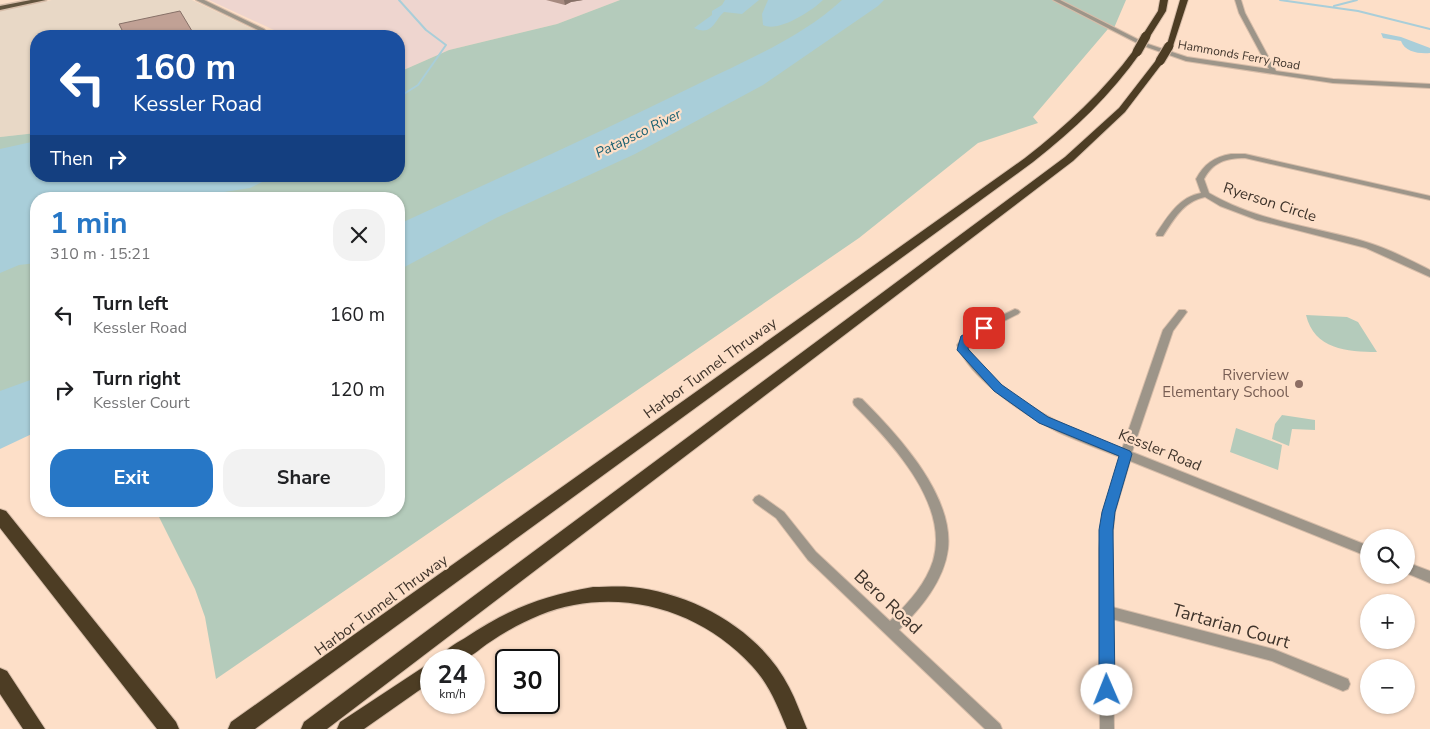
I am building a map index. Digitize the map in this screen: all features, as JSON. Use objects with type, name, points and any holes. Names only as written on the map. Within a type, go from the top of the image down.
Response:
[{"type":"highway","name":"Harbor Tunnel Thruway","points":[[238,729],[1029,160],[1092,107],[1115,83],[1162,11],[1164,0]]},
{"type":"highway","points":[[311,729],[1069,159],[1122,110],[1160,61],[1169,46],[1184,3]]},
{"type":"highway","points":[[0,516],[169,729]]},
{"type":"highway","points":[[465,649],[513,619],[552,603],[593,594],[636,594],[686,607],[715,622],[742,642],[777,685],[786,701],[797,729]]},
{"type":"highway","points":[[0,677],[35,729]]},
{"type":"highway","points":[[347,729],[420,679]]},
{"type":"main road","points":[[0,8],[42,0]]},
{"type":"street","points":[[199,0],[262,30]]},
{"type":"street","name":"Hammonds Ferry Road","points":[[1056,0],[1142,44],[1194,61],[1346,82],[1430,86]]},
{"type":"street","points":[[1238,0],[1242,13],[1274,73]]},
{"type":"street","name":"Ryerson Circle","points":[[1430,198],[1267,160],[1236,156],[1219,158],[1202,174],[1200,183],[1206,194],[1230,206],[1256,216],[1373,247],[1430,274]]},
{"type":"street","points":[[1160,234],[1184,202],[1195,195],[1206,194]]},
{"type":"street","name":"Kessler Road","points":[[1015,312],[968,335],[962,345],[966,356],[984,374],[1026,409],[1062,429],[1360,548]]},
{"type":"street","points":[[1107,729],[1106,530],[1111,503],[1126,454],[1168,330],[1182,312]]},
{"type":"street","points":[[858,402],[884,430],[924,483],[935,507],[942,532],[942,548],[931,580],[914,607],[890,630]]},
{"type":"street","name":"Bero Road","points":[[759,500],[780,515],[812,556],[995,729]]},
{"type":"street","points":[[1415,571],[1430,577]]},
{"type":"street","name":"Tartarian Court","points":[[1106,611],[1273,656],[1343,684]]},
{"type":"shaded area","points":[[52,0],[192,0],[255,30],[30,30],[30,134],[0,137],[0,10]]},
{"type":"shaded area","points":[[209,0],[620,0],[557,24],[449,50],[405,69],[405,30],[274,30]]},
{"type":"green space","points":[[620,0],[1126,0],[1114,28],[1108,29],[1033,117],[1038,123],[978,143],[859,238],[216,679],[205,617],[195,589],[159,517],[405,517],[405,192],[30,192],[30,409],[0,406],[0,137],[30,134],[30,182],[405,182],[405,69],[449,50],[557,24]]},
{"type":"green space","points":[[1306,315],[1347,317],[1358,322],[1377,352],[1343,349],[1324,342],[1310,326]]},
{"type":"green space","points":[[1282,415],[1315,420],[1315,430],[1292,429],[1289,446],[1272,439],[1275,424]]},
{"type":"green space","points":[[1236,428],[1282,445],[1278,470],[1230,452]]},
{"type":"water","points":[[725,0],[759,0],[742,14],[724,12],[709,29],[700,30],[694,28],[712,15],[712,11],[722,5]]},
{"type":"water","points":[[768,0],[823,0],[811,10],[786,24],[769,27],[763,25],[762,14]]},
{"type":"water","name":"Patapsco River","points":[[842,0],[884,0],[763,85],[635,154],[496,218],[405,267],[405,221],[586,138],[755,57],[792,37]]},
{"type":"water","points":[[1381,33],[1401,37],[1430,48],[1430,53],[1413,52],[1406,48],[1401,41],[1383,38]]},
{"type":"water","points":[[30,142],[30,182],[262,182],[250,188],[224,192],[30,192],[30,264],[19,265],[0,273],[0,149]]},
{"type":"water","points":[[30,380],[30,435],[0,449],[0,391]]},
{"type":"building","points":[[180,11],[191,30],[122,30],[119,24]]},
{"type":"waterway","points":[[399,0],[426,30],[446,45],[418,85],[405,93]]},
{"type":"waterway","points":[[1280,0],[1358,11],[1430,29]]},
{"type":"waterway","points":[[1334,6],[1357,0]]},
{"type":"place","name":"Riverview Elementary School","points":[[1299,384]]},
{"type":"route","points":[[984,328],[965,338],[962,350],[998,388],[1043,420],[1126,454],[1113,495],[1106,530],[1107,690]]}]
